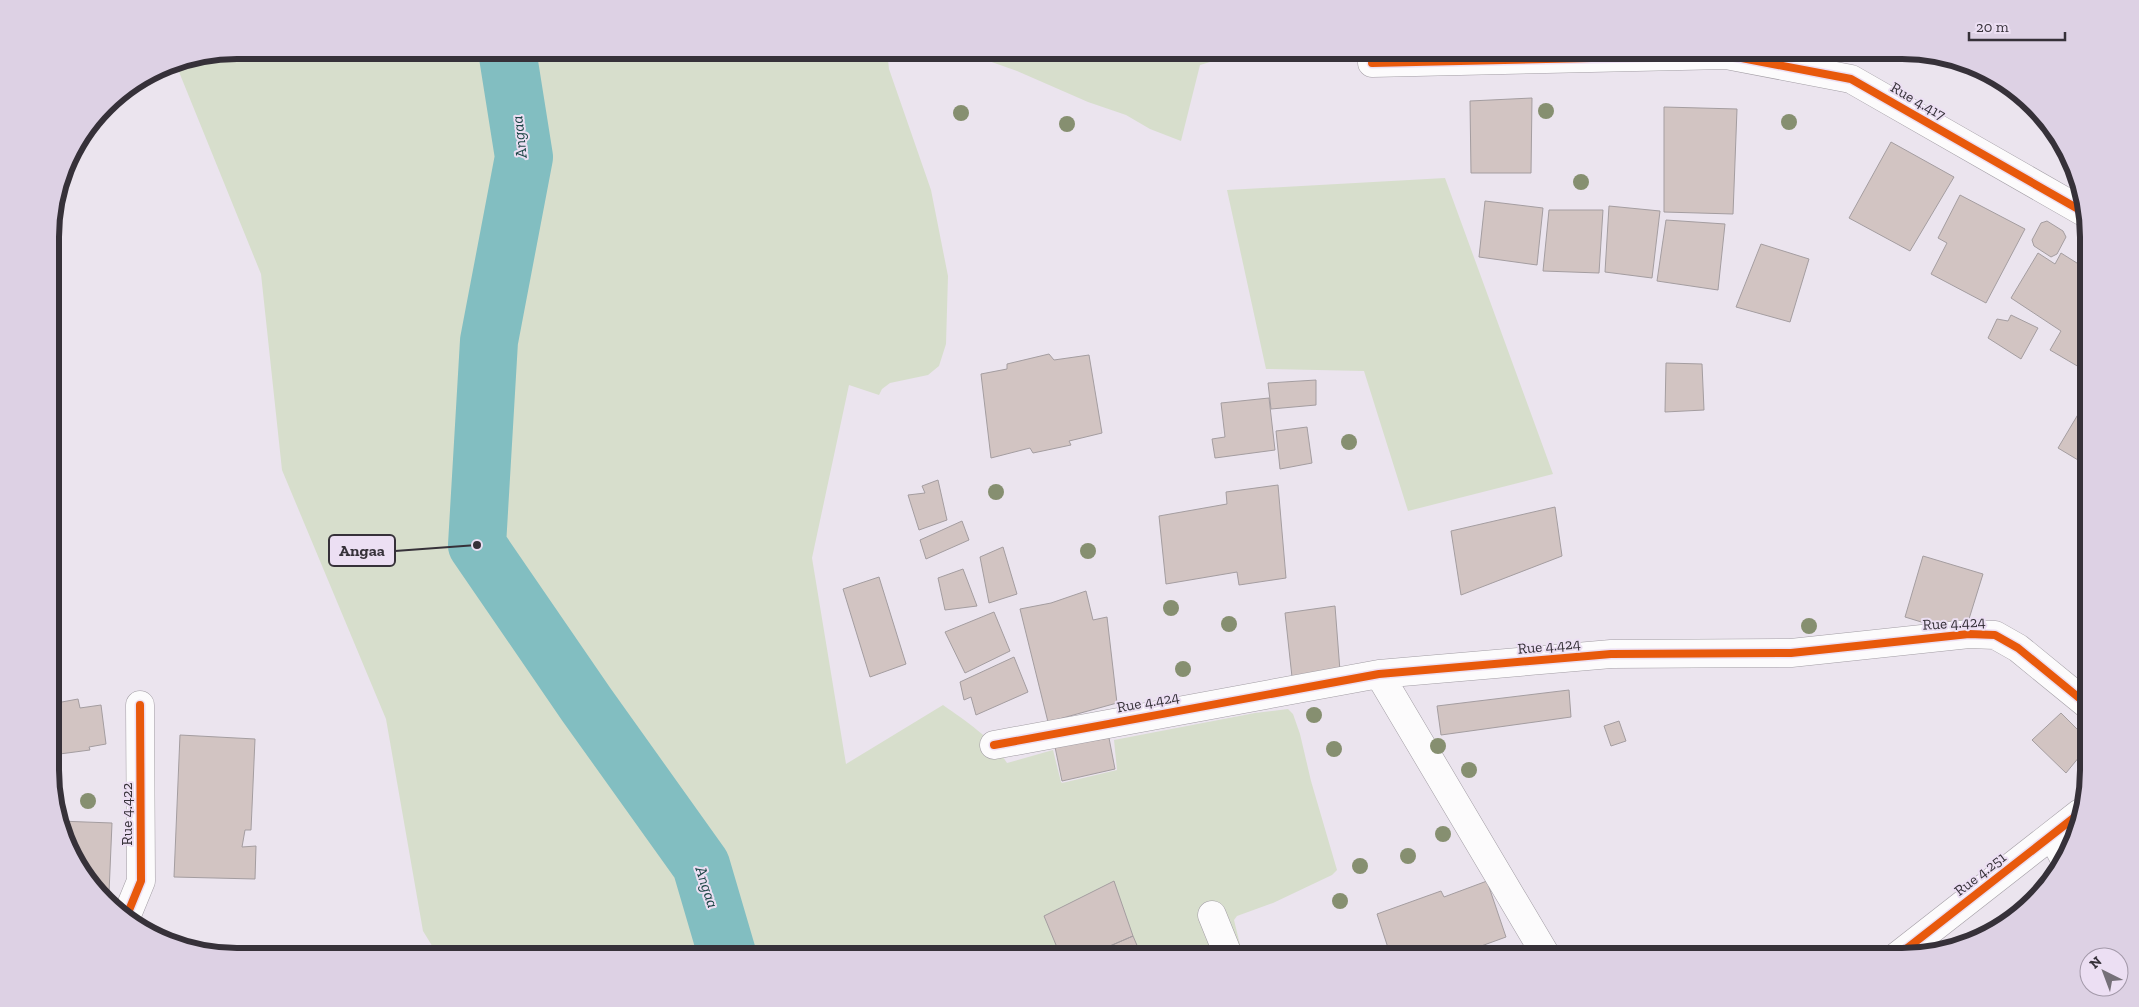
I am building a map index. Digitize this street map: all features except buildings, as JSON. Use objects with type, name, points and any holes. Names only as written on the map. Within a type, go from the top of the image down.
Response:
[{"type":"street","name":"Rue 4.417","points":[[1372,63],[1427,59]]},
{"type":"street","name":"Rue 4.417","points":[[1755,59],[1851,79],[2077,201]]},
{"type":"street","name":"Rue 4.424","points":[[994,745],[1379,674],[1611,654],[1791,652],[1969,634],[1994,635],[2018,648],[2080,699]]},
{"type":"street","points":[[1379,674],[1542,948]]},
{"type":"street","name":"Rue 4.422","points":[[129,912],[141,881],[140,705]]},
{"type":"street","name":"Rue 4.251","points":[[1908,948],[2073,818]]},
{"type":"street","points":[[2052,835],[2060,852]]},
{"type":"street","points":[[1212,915],[1225,948]]},
{"type":"green space","points":[[225,59],[888,59],[889,69],[931,190],[948,276],[946,344],[939,366],[928,375],[890,383],[882,389],[879,395],[849,385],[812,558],[846,764],[943,705],[970,724],[994,745],[1007,763],[1053,750],[1062,783],[1117,770],[1114,740],[1255,713],[1288,709],[1293,714],[1300,734],[1311,781],[1337,870],[1332,875],[1273,903],[1237,916],[1234,920],[1241,948],[433,948],[423,931],[386,719],[282,470],[261,274],[178,69],[202,62]]},
{"type":"green space","points":[[983,59],[1220,59],[1200,65],[1181,141],[1150,129],[1126,115],[1088,102],[1017,71]]},
{"type":"green space","points":[[1445,178],[1553,474],[1408,511],[1364,371],[1266,369],[1227,190]]},
{"type":"waterway","name":"Angaa","points":[[508,59],[524,157],[489,341],[477,545],[586,704],[701,865],[725,948]]},
{"type":"cycle path","points":[[1372,63],[1549,59]]},
{"type":"cycle path","points":[[1747,59],[1851,79],[2078,209]]},
{"type":"cycle path","points":[[994,745],[1379,674],[1611,654],[1791,653],[1969,634],[1995,635],[2018,648],[2080,699]]},
{"type":"cycle path","points":[[129,911],[141,881],[140,705]]},
{"type":"cycle path","points":[[1908,948],[2073,818]]},
{"type":"place","name":"Angaa","points":[[477,545]]}]
